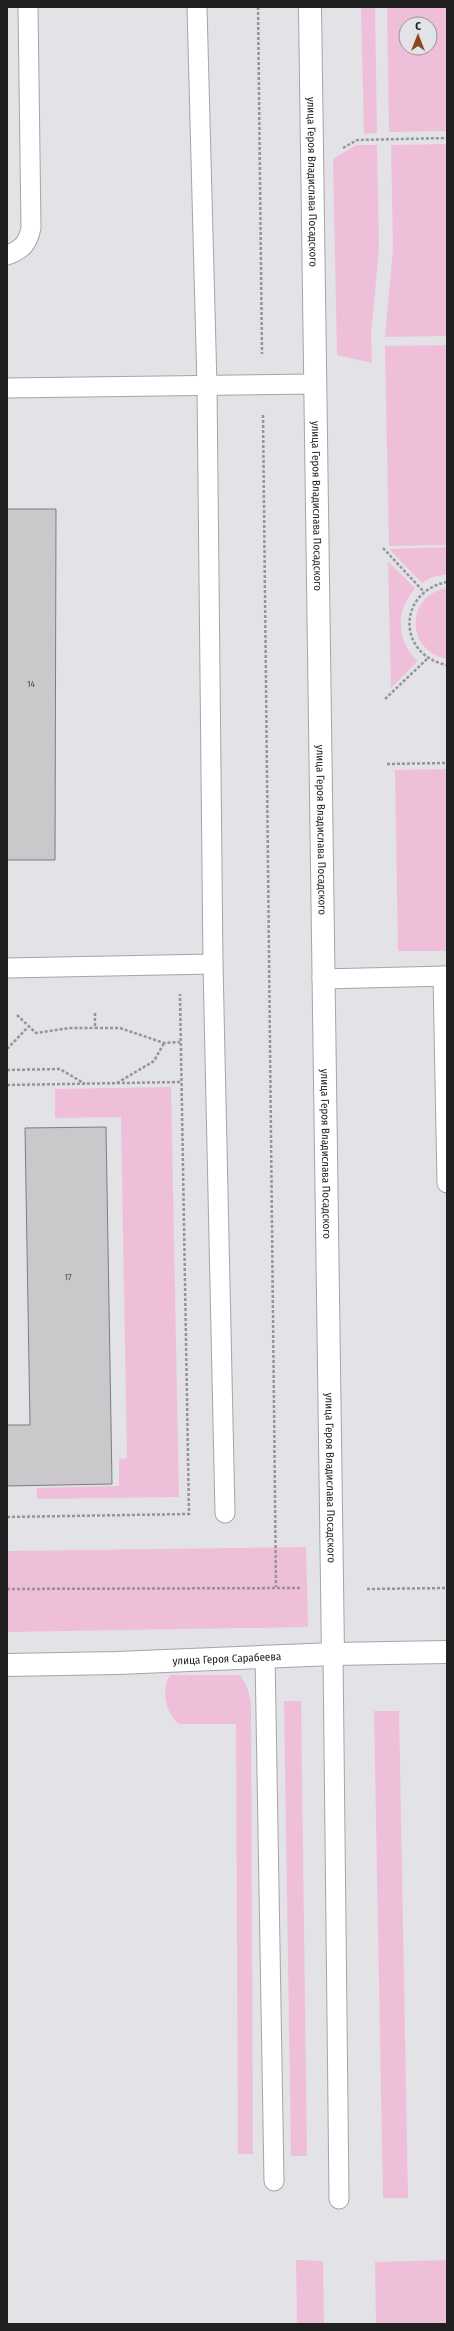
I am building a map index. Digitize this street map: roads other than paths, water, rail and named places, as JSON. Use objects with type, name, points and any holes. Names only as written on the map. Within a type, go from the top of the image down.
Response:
[{"type":"street","name":"улица Героя Владислава Посадского","points":[[310,7],[322,979],[333,1654]]},
{"type":"street","name":"улица Героя Сарабеева","points":[[7,1665],[117,1664],[266,1655],[447,1652]]},
{"type":"lane","points":[[7,255],[18,251],[28,240],[31,228],[28,7]]},
{"type":"lane","points":[[197,7],[207,386],[213,964],[224,1513]]},
{"type":"lane","points":[[7,388],[315,384]]},
{"type":"lane","points":[[7,968],[213,964]]},
{"type":"lane","points":[[322,979],[445,976],[447,1183]]},
{"type":"lane","points":[[333,1654],[340,2199]]},
{"type":"lane","points":[[266,1655],[274,2181]]}]
